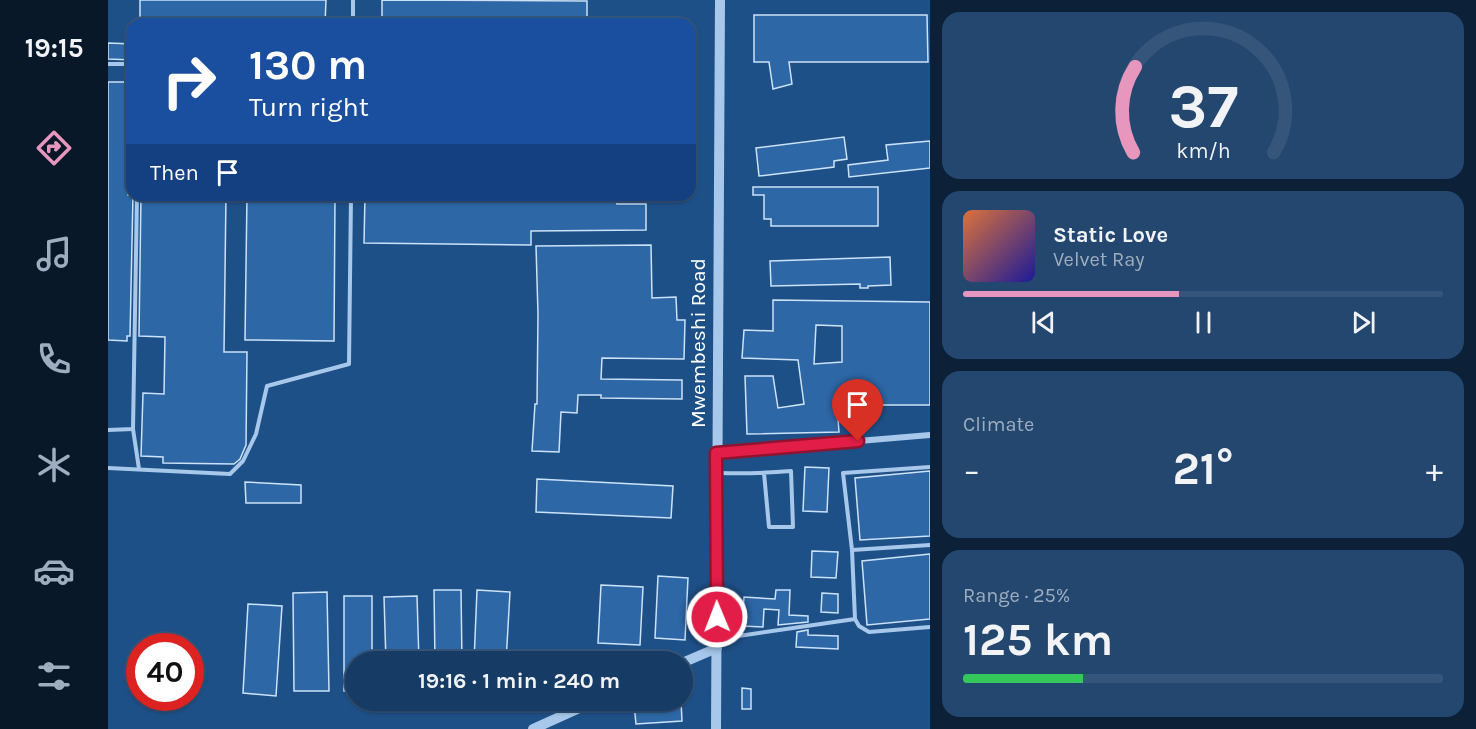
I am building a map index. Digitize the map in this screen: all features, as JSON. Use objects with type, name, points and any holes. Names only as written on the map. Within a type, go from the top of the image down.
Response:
[{"type":"street","name":"Mwembeshi Road","points":[[716,729],[720,0]]},
{"type":"street","points":[[716,453],[930,435]]},
{"type":"street","points":[[693,657],[717,643]]},
{"type":"street","points":[[533,729],[573,711]]},
{"type":"lane","points":[[353,0],[353,18]]},
{"type":"lane","points":[[108,64],[126,64]]},
{"type":"lane","points":[[137,201],[133,429],[139,469]]},
{"type":"lane","points":[[108,468],[230,474],[243,460],[256,434],[267,386],[349,364],[351,201]]},
{"type":"lane","points":[[108,430],[133,429]]},
{"type":"lane","points":[[930,467],[843,473],[852,550],[855,619],[859,626],[869,632],[930,627]]},
{"type":"lane","points":[[716,473],[791,471],[793,527],[769,526],[764,473]]},
{"type":"lane","points":[[852,550],[930,545]]},
{"type":"lane","points":[[717,643],[855,619]]},
{"type":"building","points":[[140,0],[326,0],[325,18],[140,18]]},
{"type":"building","points":[[382,0],[587,1],[587,18],[382,18]]},
{"type":"building","points":[[754,15],[927,15],[928,62],[789,62],[792,84],[773,89],[769,62],[754,62]]},
{"type":"building","points":[[108,43],[126,44],[126,60],[108,59]]},
{"type":"building","points":[[108,82],[126,82],[126,201],[133,201],[130,336],[127,336],[127,341],[108,340]]},
{"type":"building","points":[[844,137],[847,159],[834,161],[834,167],[759,176],[756,148]]},
{"type":"building","points":[[930,141],[930,168],[849,177],[848,165],[888,160],[886,145]]},
{"type":"building","points":[[753,187],[878,187],[878,226],[771,226],[771,219],[764,219],[764,195],[753,195]]},
{"type":"building","points":[[141,201],[226,201],[224,352],[247,352],[246,445],[240,459],[234,464],[163,463],[163,457],[141,456],[143,393],[164,394],[165,337],[139,336]]},
{"type":"building","points":[[247,201],[335,201],[334,341],[245,340]]},
{"type":"building","points":[[365,201],[617,201],[617,204],[646,204],[646,230],[531,231],[531,245],[364,243]]},
{"type":"building","points":[[651,245],[652,298],[676,297],[677,320],[685,320],[684,359],[602,358],[601,379],[682,380],[682,399],[601,398],[601,395],[578,395],[577,413],[561,412],[559,452],[532,451],[535,404],[537,404],[536,246]]},
{"type":"building","points":[[890,257],[891,285],[868,286],[868,288],[860,288],[860,284],[771,286],[770,261]]},
{"type":"building","points":[[773,300],[930,302],[930,405],[837,405],[839,432],[747,434],[745,376],[773,376],[778,408],[804,404],[798,360],[742,358],[744,330],[773,331]],"holes":[[[816,325],[842,326],[842,362],[814,364]]]},
{"type":"building","points":[[805,467],[829,468],[827,512],[803,511]]},
{"type":"building","points":[[930,471],[930,536],[860,540],[855,478]]},
{"type":"building","points":[[537,479],[673,486],[671,518],[536,512]]},
{"type":"building","points":[[245,482],[301,485],[301,503],[246,503]]},
{"type":"building","points":[[812,551],[838,552],[836,578],[811,577]]},
{"type":"building","points":[[930,554],[930,619],[867,625],[862,561]]},
{"type":"building","points":[[658,576],[688,578],[685,640],[655,638]]},
{"type":"building","points":[[601,585],[643,587],[640,645],[598,643]]},
{"type":"building","points":[[434,590],[461,590],[462,651],[435,651]]},
{"type":"building","points":[[477,590],[510,592],[507,651],[474,651]]},
{"type":"building","points":[[776,590],[790,590],[789,615],[808,616],[808,622],[778,625],[779,610],[764,609],[763,627],[742,626],[744,597],[775,599]]},
{"type":"building","points":[[327,592],[329,691],[294,691],[293,593]]},
{"type":"building","points":[[822,593],[838,594],[838,613],[821,612]]},
{"type":"building","points":[[344,596],[372,596],[372,651],[345,651],[344,691]]},
{"type":"building","points":[[417,596],[419,651],[386,651],[384,597]]},
{"type":"building","points":[[248,604],[282,606],[276,696],[243,693]]},
{"type":"building","points":[[808,630],[808,635],[838,636],[838,649],[796,647],[797,632]]},
{"type":"building","points":[[742,688],[751,689],[751,709],[742,709]]},
{"type":"building","points":[[635,711],[682,711],[682,721],[636,724]]},
{"type":"route","points":[[717,617],[716,453],[858,441]]}]
